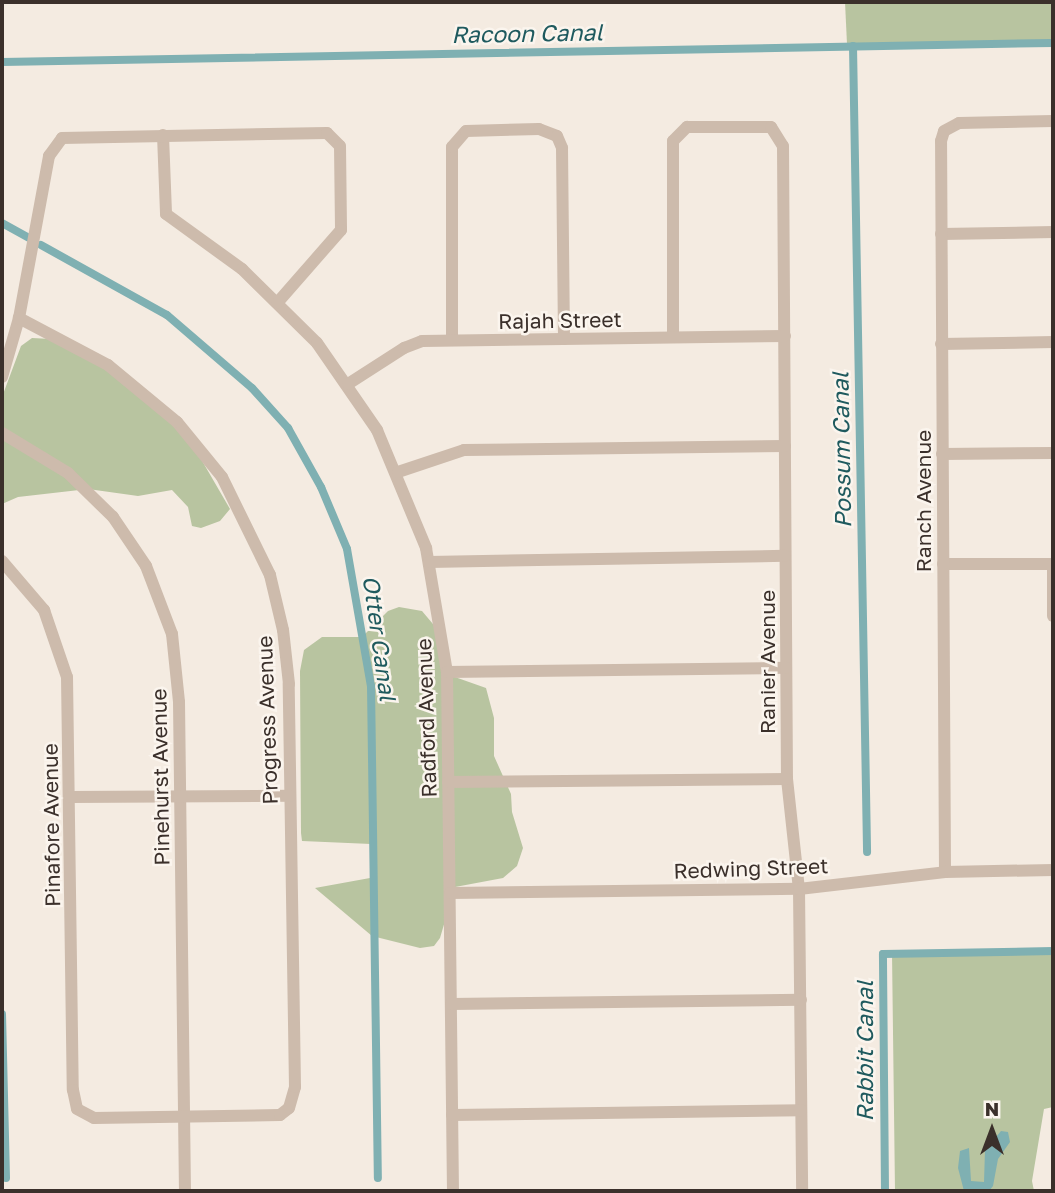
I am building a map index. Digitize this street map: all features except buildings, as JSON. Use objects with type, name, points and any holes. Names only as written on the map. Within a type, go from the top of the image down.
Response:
[{"type":"street","name":"Ranch Avenue","points":[[944,872],[940,151],[944,131],[959,123],[1053,121]]},
{"type":"street","name":"Ranier Avenue","points":[[673,337],[672,150],[677,134],[687,127],[760,125],[778,132],[783,146],[788,779],[799,889],[802,1191]]},
{"type":"street","points":[[452,340],[452,162],[457,137],[466,131],[500,129],[539,129],[557,136],[562,156],[564,339]]},
{"type":"street","points":[[2,377],[19,318],[55,143],[74,136],[316,132],[335,139],[340,146],[341,230],[278,302]]},
{"type":"street","name":"Radford Avenue","points":[[163,135],[166,214],[242,269],[278,302],[348,384],[398,472],[429,562],[447,672],[453,1191]]},
{"type":"street","points":[[941,234],[1053,232]]},
{"type":"street","name":"Progress Avenue","points":[[19,318],[108,365],[154,400],[199,448],[242,511],[270,575],[283,630],[289,684],[295,1087],[289,1108],[271,1116],[184,1118]]},
{"type":"street","name":"Rajah Street","points":[[348,384],[413,344],[452,340],[785,336]]},
{"type":"street","points":[[941,344],[1053,342]]},
{"type":"street","name":"Pinehurst Avenue","points":[[2,433],[79,482],[113,517],[146,566],[174,647],[180,797],[186,1191]]},
{"type":"street","points":[[398,472],[464,450],[785,446]]},
{"type":"street","points":[[942,454],[1053,453]]},
{"type":"street","points":[[429,562],[785,556]]},
{"type":"street","name":"Pinafore Avenue","points":[[2,561],[39,600],[60,647],[69,698],[73,1090],[77,1109],[94,1118],[184,1118]]},
{"type":"street","points":[[943,564],[1053,564],[1053,616]]},
{"type":"street","points":[[447,672],[786,668]]},
{"type":"street","points":[[448,782],[788,779]]},
{"type":"street","points":[[70,797],[290,796]]},
{"type":"street","name":"Redwing Street","points":[[450,893],[799,889],[944,872],[1053,870]]},
{"type":"street","points":[[451,1004],[801,1000]]},
{"type":"street","points":[[452,1115],[802,1110]]},
{"type":"green space","points":[[845,2],[1053,2],[1053,42],[847,44]]},
{"type":"green space","points":[[32,338],[51,339],[90,351],[190,440],[230,509],[220,521],[201,528],[192,526],[188,507],[172,490],[138,496],[88,489],[18,497],[2,504],[2,397],[21,346]]},
{"type":"green space","points":[[399,607],[422,611],[438,630],[452,676],[486,688],[494,718],[494,756],[511,794],[512,812],[523,848],[517,866],[503,878],[455,887],[440,938],[434,946],[420,948],[372,936],[315,888],[370,878],[371,844],[302,841],[301,833],[300,671],[304,650],[322,637],[362,637],[388,611]]},
{"type":"green space","points":[[892,953],[1053,953],[1053,1107],[1044,1109],[1032,1181],[1034,1191],[895,1191]]},
{"type":"water","points":[[1001,1131],[1008,1132],[1010,1142],[998,1159],[993,1186],[989,1191],[964,1191],[958,1168],[960,1151],[969,1148],[971,1181],[984,1182],[985,1150]]},
{"type":"waterway","name":"Racoon Canal","points":[[2,62],[1053,43]]},
{"type":"waterway","name":"Possum Canal","points":[[853,46],[867,852]]},
{"type":"waterway","name":"Otter Canal","points":[[2,223],[29,238]]},
{"type":"waterway","name":"Otter Canal","points":[[41,245],[167,315],[252,388],[288,428],[321,487],[347,549],[371,686],[378,1178]]},
{"type":"waterway","name":"Rabbit Canal","points":[[885,1191],[883,954],[1053,951]]},
{"type":"waterway","points":[[2,1014],[6,1178]]}]
